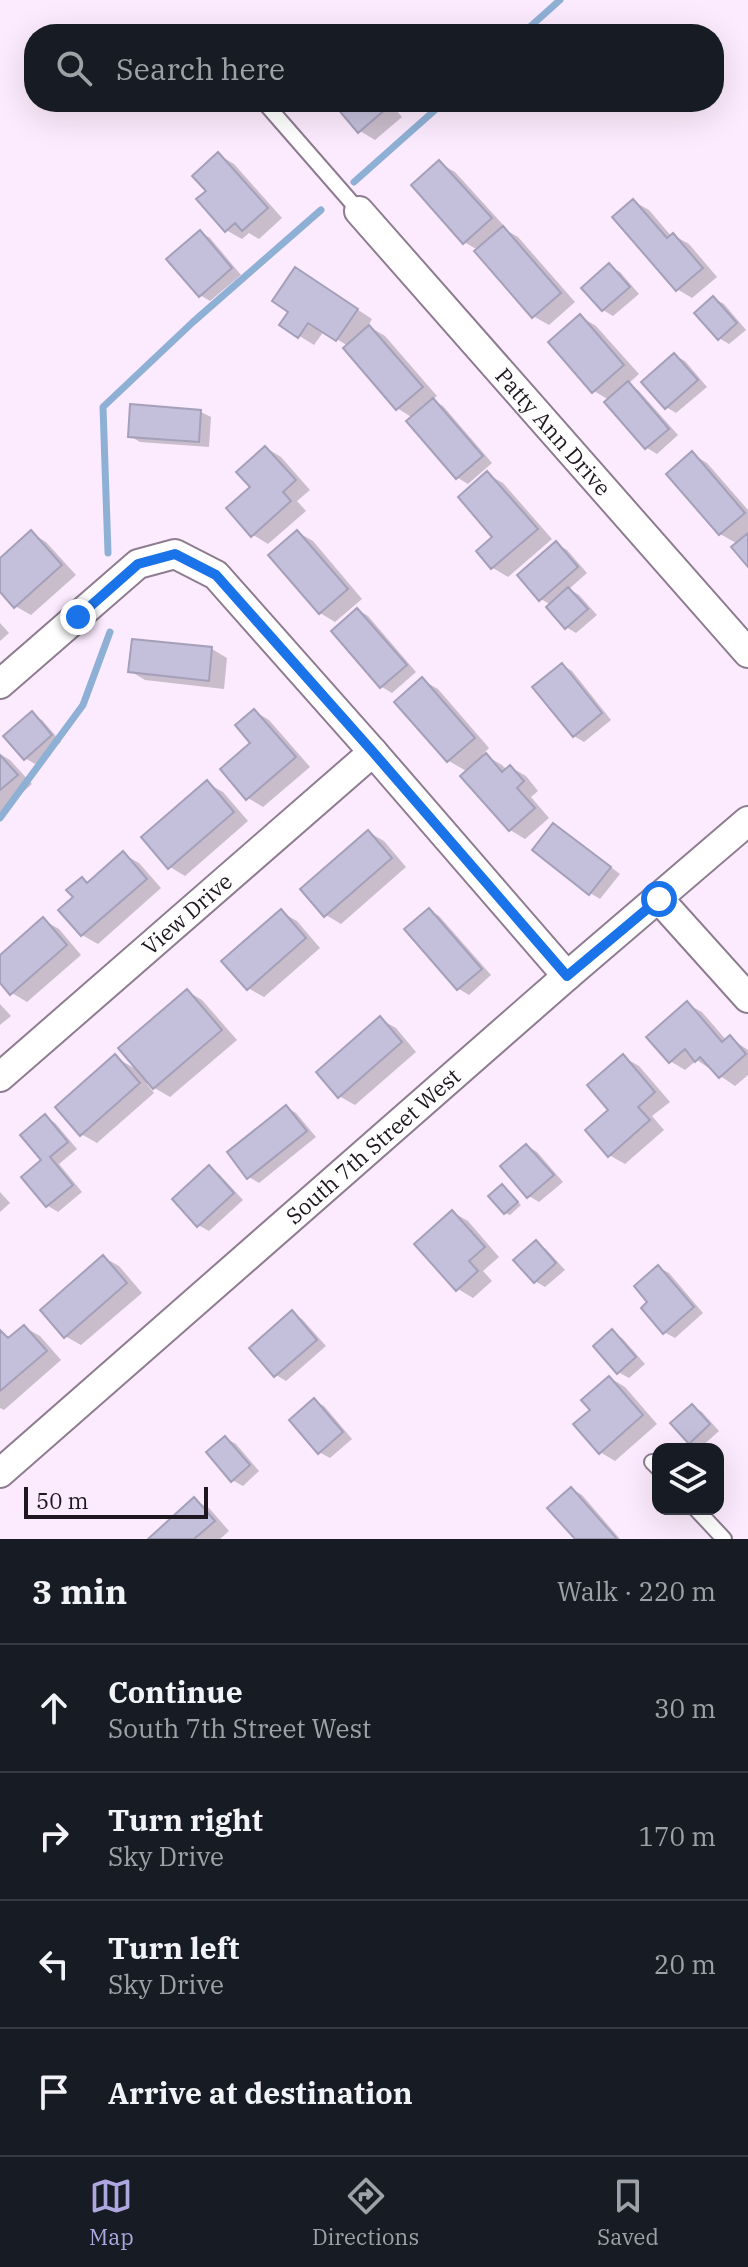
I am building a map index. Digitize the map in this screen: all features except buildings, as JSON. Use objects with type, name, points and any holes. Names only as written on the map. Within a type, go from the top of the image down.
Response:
[{"type":"street","name":"Patty Ann Drive","points":[[359,211],[748,653]]},
{"type":"street","points":[[0,684],[138,564],[175,554],[216,575],[567,976]]},
{"type":"street","name":"View Drive","points":[[0,1077],[373,752]]},
{"type":"street","name":"South 7th Street West","points":[[0,1473],[748,821]]},
{"type":"street","points":[[659,899],[748,998]]},
{"type":"lane","points":[[273,112],[359,211]]},
{"type":"lane","points":[[702,1515],[724,1539]]},
{"type":"waterway","points":[[533,24],[560,0]]},
{"type":"waterway","points":[[354,182],[433,112]]},
{"type":"waterway","points":[[108,553],[103,407],[193,322],[321,210]]},
{"type":"waterway","points":[[0,818],[83,705],[110,632]]},
{"type":"route","points":[[78,617],[138,564],[175,554],[216,575],[567,976],[659,899]]}]
